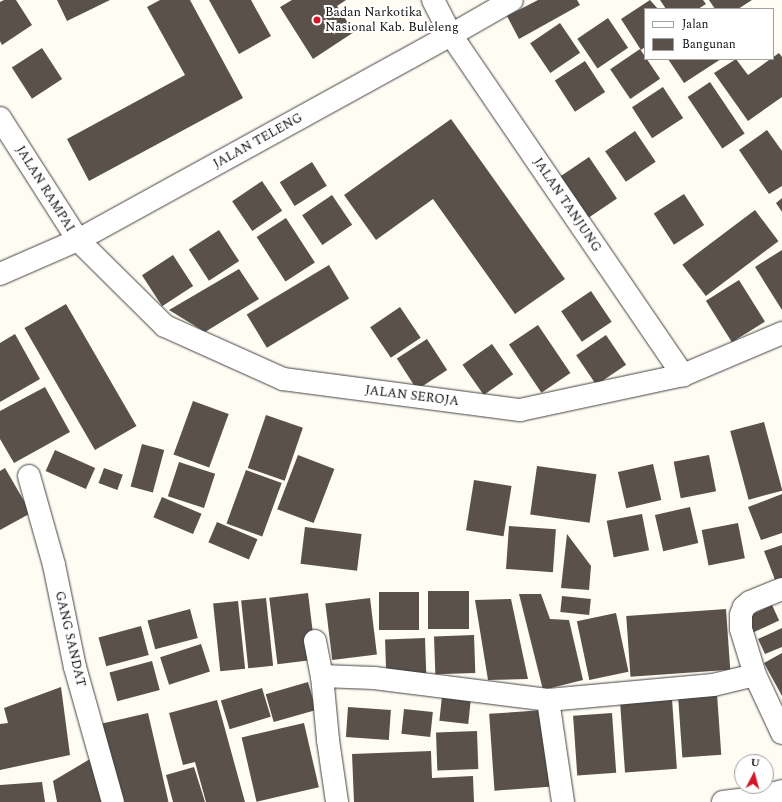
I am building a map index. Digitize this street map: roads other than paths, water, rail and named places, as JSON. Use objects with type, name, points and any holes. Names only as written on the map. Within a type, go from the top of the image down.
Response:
[{"type":"street","name":"JALAN TANJUNG","points":[[433,0],[451,35],[683,375]]},
{"type":"street","name":"JALAN TELENG","points":[[0,274],[78,240],[512,0]]},
{"type":"street","name":"JALAN RAMPAI","points":[[0,118],[78,240]]},
{"type":"street","name":"JALAN SEROJA","points":[[78,240],[165,326],[283,379],[520,410],[683,375],[782,333]]},
{"type":"street","name":"GANG SANDAT","points":[[29,476],[54,566],[75,667],[113,802]]},
{"type":"street","points":[[782,589],[750,602],[744,607],[741,615],[741,630],[755,675],[782,733]]},
{"type":"street","points":[[315,641],[322,676],[328,740],[337,802]]},
{"type":"street","points":[[322,676],[374,678],[548,700],[713,685],[755,675]]},
{"type":"street","points":[[548,700],[564,802]]},
{"type":"street","points":[[722,802],[756,798],[782,791]]},
{"type":"place","name":"Badan Narkotika Nasional Kab. Buleleng","points":[[317,20]]}]
